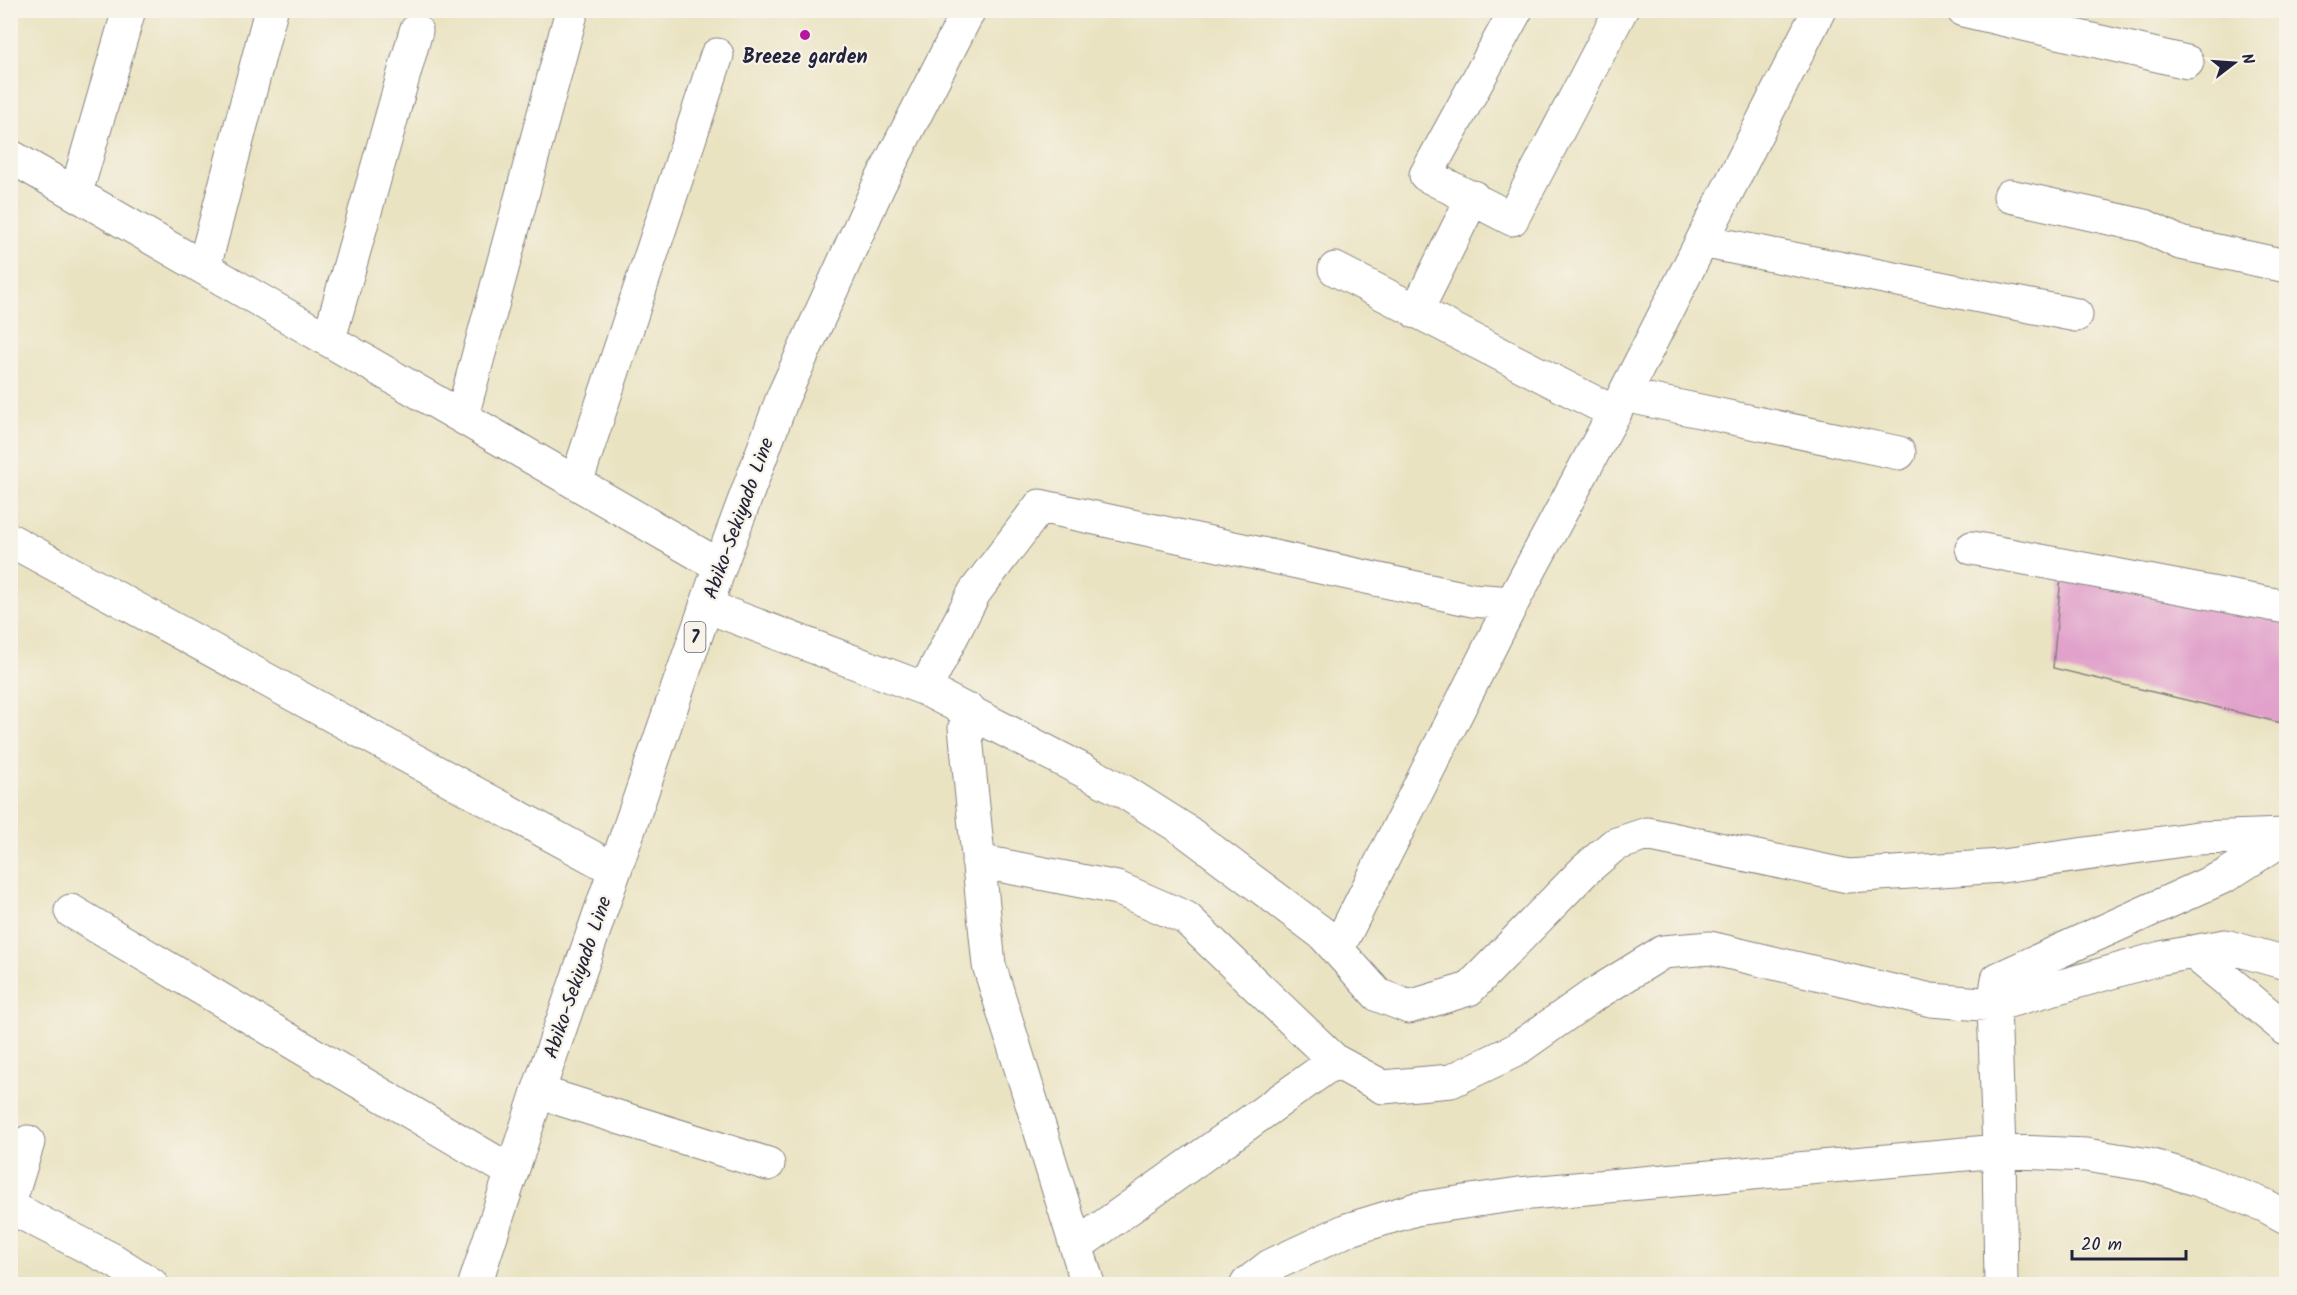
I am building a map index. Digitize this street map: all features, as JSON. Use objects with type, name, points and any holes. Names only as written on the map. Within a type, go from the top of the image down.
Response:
[{"type":"street","points":[[76,193],[129,10]]},
{"type":"street","points":[[204,267],[271,10]]},
{"type":"street","name":"Abiko-Sekiyado Line","points":[[475,1284],[614,869],[720,566],[788,386],[879,185],[969,10]]},
{"type":"street","points":[[1516,10],[1426,175],[1473,197],[1512,219],[1621,10]]},
{"type":"street","points":[[1337,950],[1512,603],[1619,404],[1819,10]]},
{"type":"street","points":[[1963,10],[2187,62]]},
{"type":"street","points":[[462,416],[571,14]]},
{"type":"street","points":[[329,339],[416,31]]},
{"type":"street","points":[[576,483],[717,55]]},
{"type":"street","points":[[10,156],[720,566]]},
{"type":"street","points":[[2010,196],[2145,226],[2180,243],[2286,266]]},
{"type":"street","points":[[1416,312],[1473,197]]},
{"type":"street","points":[[1702,241],[2076,315]]},
{"type":"street","points":[[1335,269],[1416,312],[1619,404],[1899,453]]},
{"type":"street","points":[[925,689],[975,593],[1040,506],[1472,600],[1512,603]]},
{"type":"street","points":[[10,540],[614,869]]},
{"type":"street","points":[[1972,548],[2286,607]]},
{"type":"street","points":[[706,606],[925,689],[1123,791],[1186,831],[1323,934],[1378,995],[1408,1008],[1469,989],[1584,871],[1614,845],[1647,834],[1848,876],[2001,866],[2197,838],[2286,836]]},
{"type":"street","points":[[971,711],[965,727],[989,965],[1088,1284]]},
{"type":"street","points":[[2001,1284],[1994,1005],[1998,979],[2225,876],[2286,836]]},
{"type":"street","points":[[978,861],[1117,888],[1186,918],[1335,1061],[1383,1087],[1452,1081],[1514,1051],[1592,996],[1663,952],[1710,948],[1931,1000],[1994,1005],[2161,958],[2224,946],[2286,963]]},
{"type":"street","points":[[71,911],[512,1172]]},
{"type":"street","points":[[2193,953],[2286,1029]]},
{"type":"street","points":[[1076,1246],[1335,1061]]},
{"type":"street","points":[[538,1092],[768,1164]]},
{"type":"street","points":[[10,1200],[28,1142]]},
{"type":"street","points":[[1247,1284],[1270,1266],[1347,1230],[1416,1209],[1519,1194],[1999,1152],[2086,1155],[2149,1165],[2196,1179],[2264,1205],[2286,1217]]},
{"type":"street","points":[[10,1207],[113,1260],[151,1284]]},
{"type":"building","points":[[2061,576],[2286,622],[2286,724],[2053,668]]},
{"type":"place","name":"Breeze garden","points":[[805,35]]}]
